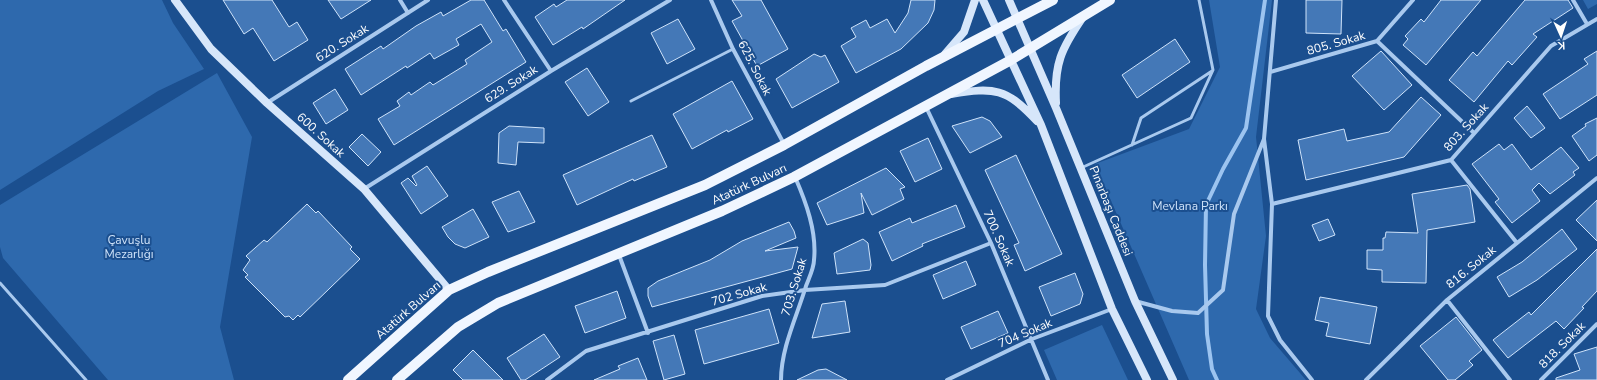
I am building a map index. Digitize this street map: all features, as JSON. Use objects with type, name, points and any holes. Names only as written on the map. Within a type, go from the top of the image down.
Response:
[{"type":"main road","name":"Atatürk Bulvarı","points":[[348,380],[449,290],[488,272],[705,185],[784,145],[941,59],[1053,0]]},
{"type":"main road","name":"Atatürk Bulvarı","points":[[397,380],[458,327],[498,303],[619,255],[722,211],[794,177],[1012,60],[1110,0]]},
{"type":"street","name":"600. Sokak","points":[[175,0],[212,49],[267,103],[364,189],[449,290]]},
{"type":"street","points":[[400,0],[408,13]]},
{"type":"street","name":"620. Sokak","points":[[267,103],[428,0]]},
{"type":"street","points":[[504,0],[551,71]]},
{"type":"street","name":"629. Sokak","points":[[364,189],[551,71],[670,0]]},
{"type":"street","name":"625. Sokak","points":[[711,0],[734,49],[784,145]]},
{"type":"street","points":[[941,59],[964,32],[975,0]]},
{"type":"street","points":[[983,0],[1041,125],[1112,309],[1147,380]]},
{"type":"street","name":"Pınarbaşı Caddesi","points":[[1009,0],[1056,108],[1135,301],[1173,380]]},
{"type":"street","points":[[1276,0],[1264,139],[1272,204],[1268,316],[1280,340],[1312,380]]},
{"type":"street","name":"805. Sokak","points":[[1270,72],[1376,41],[1414,0]]},
{"type":"street","points":[[1573,0],[1587,24]]},
{"type":"street","points":[[1056,108],[1056,73],[1058,62],[1071,35],[1084,17]]},
{"type":"street","name":"803. Sokak","points":[[1272,204],[1451,160],[1551,46],[1597,19]]},
{"type":"street","points":[[1376,41],[1474,133]]},
{"type":"street","points":[[949,94],[978,90],[999,91],[1020,105],[1041,125]]},
{"type":"street","name":"700. Sokak","points":[[926,107],[991,243],[1048,380]]},
{"type":"street","points":[[1135,301],[1172,311],[1198,312],[1223,290],[1234,214],[1264,139]]},
{"type":"street","points":[[1451,160],[1517,243]]},
{"type":"street","name":"703. Sokak","points":[[781,380],[781,371],[790,334],[814,261],[814,239],[806,207],[794,177]]},
{"type":"street","name":"816. Sokak","points":[[1366,380],[1447,300],[1597,178]]},
{"type":"street","name":"702 Sokak","points":[[547,380],[586,352],[762,296],[805,290],[885,285],[991,243]]},
{"type":"street","points":[[619,255],[648,333]]},
{"type":"street","points":[[1447,300],[1510,380]]},
{"type":"street","name":"704 Sokak","points":[[947,380],[1032,339],[1112,309]]},
{"type":"street","name":"818. Sokak","points":[[1541,380],[1597,324]]},
{"type":"lane","points":[[1081,168],[1191,118],[1213,70],[1198,0]]},
{"type":"lane","points":[[632,101],[734,49]]},
{"type":"lane","points":[[1132,145],[1141,118],[1213,70]]},
{"type":"lane","points":[[0,283],[86,380]]},
{"type":"green space","points":[[0,0],[162,0],[173,23],[204,69],[158,91],[0,190]]},
{"type":"green space","name":"Mevlana Parkı","points":[[1209,0],[1272,0],[1256,137],[1266,236],[1256,309],[1270,338],[1306,380],[1189,380],[1095,164],[1189,129],[1220,67]]},
{"type":"green space","points":[[1583,0],[1597,0],[1597,4],[1588,9]]},
{"type":"green space","name":"Çavuşlu Mezarlığı","points":[[217,73],[252,137],[220,327],[234,380],[108,380],[3,258],[0,247],[0,205]]},
{"type":"green space","points":[[1102,325],[1128,380],[1057,380],[1044,350]]},
{"type":"building","points":[[223,0],[272,0],[289,27],[297,22],[308,40],[274,61],[253,28],[244,34]]},
{"type":"building","points":[[328,0],[371,0],[341,19]]},
{"type":"building","points":[[471,0],[484,0],[503,31],[506,29],[526,62],[394,145],[378,119],[400,106],[397,101],[409,92],[411,95],[430,82],[433,85],[467,64],[465,60],[492,42],[481,24],[456,39],[459,45],[434,59],[430,53],[407,68],[406,66],[361,95],[345,69],[381,46],[383,49],[416,26],[441,12],[443,16]]},
{"type":"building","points":[[567,0],[625,0],[583,29],[582,27],[553,45],[535,17],[554,4],[556,7]]},
{"type":"building","points":[[732,0],[761,0],[788,49],[757,66],[732,21],[742,16]]},
{"type":"building","points":[[911,0],[935,0],[934,10],[928,23],[901,49],[856,73],[841,46],[856,37],[851,28],[866,20],[870,28],[887,19],[895,33],[908,13]]},
{"type":"building","points":[[1306,0],[1342,0],[1341,34],[1306,33]]},
{"type":"building","points":[[1441,0],[1481,0],[1426,65],[1403,45],[1408,39],[1405,36],[1421,19],[1424,22]]},
{"type":"building","points":[[1525,0],[1568,0],[1573,8],[1533,34],[1537,37],[1512,65],[1508,61],[1474,102],[1449,80],[1473,52],[1477,56]]},
{"type":"building","points":[[678,19],[695,49],[667,64],[651,33]]},
{"type":"building","points":[[1175,39],[1190,62],[1137,98],[1122,75]]},
{"type":"building","points":[[1381,51],[1412,85],[1384,110],[1352,76]]},
{"type":"building","points":[[1597,51],[1597,95],[1560,119],[1543,94],[1588,64],[1584,59]]},
{"type":"building","points":[[814,54],[821,57],[825,55],[839,82],[792,108],[776,79]]},
{"type":"building","points":[[587,68],[609,102],[588,116],[565,82]]},
{"type":"building","points":[[732,81],[753,119],[728,132],[727,130],[692,149],[673,114]]},
{"type":"building","points":[[335,89],[348,110],[326,124],[313,103]]},
{"type":"building","points":[[1421,97],[1441,115],[1404,157],[1306,180],[1298,140],[1344,129],[1347,141],[1389,132]]},
{"type":"building","points":[[1527,106],[1545,128],[1531,138],[1514,118]]},
{"type":"building","points":[[982,117],[990,121],[1002,137],[970,153],[952,126]]},
{"type":"building","points":[[1597,118],[1597,155],[1589,161],[1572,136],[1586,126],[1585,124]]},
{"type":"building","points":[[509,126],[544,128],[544,143],[518,142],[516,165],[498,163],[499,133]]},
{"type":"building","points":[[362,134],[381,152],[368,166],[349,147]]},
{"type":"building","points":[[652,135],[667,167],[634,181],[633,179],[577,205],[563,175]]},
{"type":"building","points":[[928,138],[942,169],[915,182],[900,151]]},
{"type":"building","points":[[1499,144],[1504,150],[1512,144],[1531,170],[1561,147],[1579,168],[1573,172],[1575,175],[1550,194],[1539,183],[1532,190],[1540,201],[1512,223],[1495,202],[1499,199],[1472,164]]},
{"type":"building","points":[[1016,155],[1062,254],[1025,271],[1014,245],[1019,243],[985,170]]},
{"type":"building","points":[[427,166],[448,196],[421,214],[401,183],[408,178],[416,186],[417,185],[412,176]]},
{"type":"building","points":[[886,168],[905,187],[900,189],[904,199],[872,215],[861,193],[864,213],[827,225],[817,203]]},
{"type":"building","points":[[1467,185],[1470,189],[1475,222],[1427,230],[1426,283],[1382,282],[1382,270],[1367,269],[1367,250],[1383,250],[1383,238],[1385,238],[1386,232],[1418,233],[1412,194]]},
{"type":"building","points":[[519,191],[535,222],[508,232],[492,202]]},
{"type":"building","points":[[1597,200],[1597,241],[1576,220]]},
{"type":"building","points":[[307,204],[316,213],[318,211],[352,247],[350,249],[360,259],[300,317],[298,315],[293,320],[289,316],[285,317],[245,277],[248,275],[243,270],[250,260],[246,256],[264,240],[267,242]]},
{"type":"building","points":[[956,205],[965,227],[922,244],[923,246],[892,261],[879,232],[910,218],[912,223]]},
{"type":"building","points":[[473,209],[489,237],[465,248],[455,244],[448,237],[442,227]]},
{"type":"building","points":[[1328,219],[1335,235],[1319,241],[1312,225]]},
{"type":"building","points":[[789,222],[796,238],[765,251],[798,247],[792,269],[652,307],[648,296],[648,288],[658,281],[710,260],[742,241]]},
{"type":"building","points":[[1562,229],[1577,249],[1537,280],[1509,297],[1497,277],[1522,262]]},
{"type":"building","points":[[863,239],[868,243],[871,265],[870,270],[837,274],[834,253]]},
{"type":"building","points":[[1597,249],[1597,291],[1582,307],[1584,308],[1564,329],[1556,321],[1508,358],[1493,340],[1529,312],[1531,315]]},
{"type":"building","points":[[966,261],[976,285],[943,299],[933,275]]},
{"type":"building","points":[[1075,273],[1083,294],[1080,304],[1051,316],[1039,287]]},
{"type":"building","points":[[617,291],[626,318],[585,333],[575,306]]},
{"type":"building","points":[[1320,297],[1377,307],[1370,344],[1326,336],[1329,323],[1315,320]]},
{"type":"building","points":[[845,301],[850,332],[812,338],[822,304]]},
{"type":"building","points":[[769,309],[779,343],[704,364],[695,330]]},
{"type":"building","points":[[998,311],[1008,333],[971,349],[961,327]]},
{"type":"building","points":[[1456,317],[1482,350],[1469,361],[1473,365],[1455,380],[1448,380],[1420,346]]},
{"type":"building","points":[[544,334],[560,357],[525,380],[521,380],[507,358]]},
{"type":"building","points":[[674,335],[685,374],[664,380],[653,341]]},
{"type":"building","points":[[1597,347],[1597,380],[1556,380],[1556,378],[1580,370],[1574,354]]},
{"type":"building","points":[[473,350],[503,380],[463,380],[453,370]]},
{"type":"building","points":[[638,358],[647,380],[594,380],[620,369],[618,366]]},
{"type":"building","points":[[826,369],[847,380],[797,380],[818,370]]},
{"type":"waterway","points":[[1217,380],[1212,369],[1207,334],[1205,265],[1206,205],[1223,169],[1246,128],[1265,0]]}]
